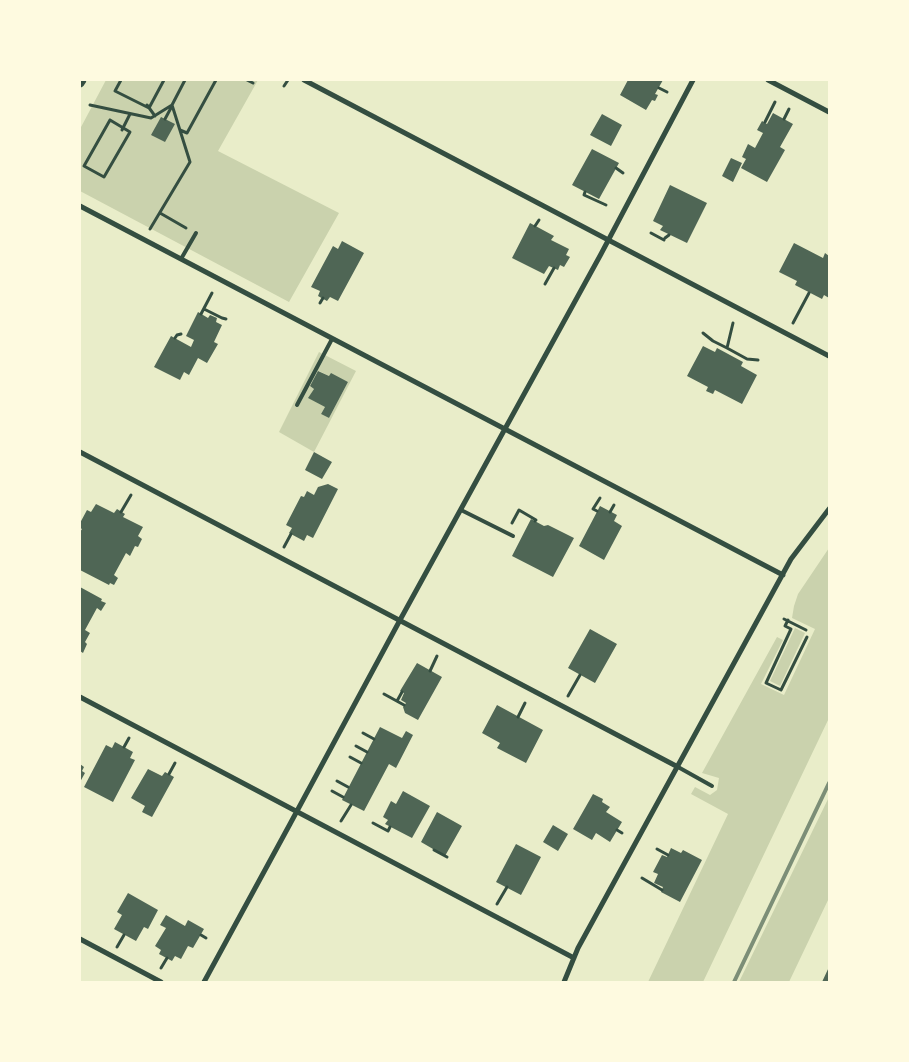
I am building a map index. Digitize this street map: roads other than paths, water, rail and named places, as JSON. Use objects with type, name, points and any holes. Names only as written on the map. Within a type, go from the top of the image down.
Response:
[{"type":"street","points":[[304,80],[829,356]]},
{"type":"street","points":[[204,982],[694,80]]},
{"type":"street","points":[[768,80],[829,112]]},
{"type":"street","points":[[80,206],[783,575]]},
{"type":"street","points":[[80,452],[678,767]]},
{"type":"street","points":[[564,982],[578,948],[791,559],[829,509]]},
{"type":"street","points":[[80,697],[574,958]]},
{"type":"street","points":[[80,939],[161,982]]},
{"type":"lane","points":[[181,259],[196,233]]},
{"type":"lane","points":[[297,406],[332,339]]},
{"type":"lane","points":[[461,510],[513,536]]},
{"type":"lane","points":[[678,767],[712,786]]},
{"type":"railway","points":[[734,982],[829,783]]}]
